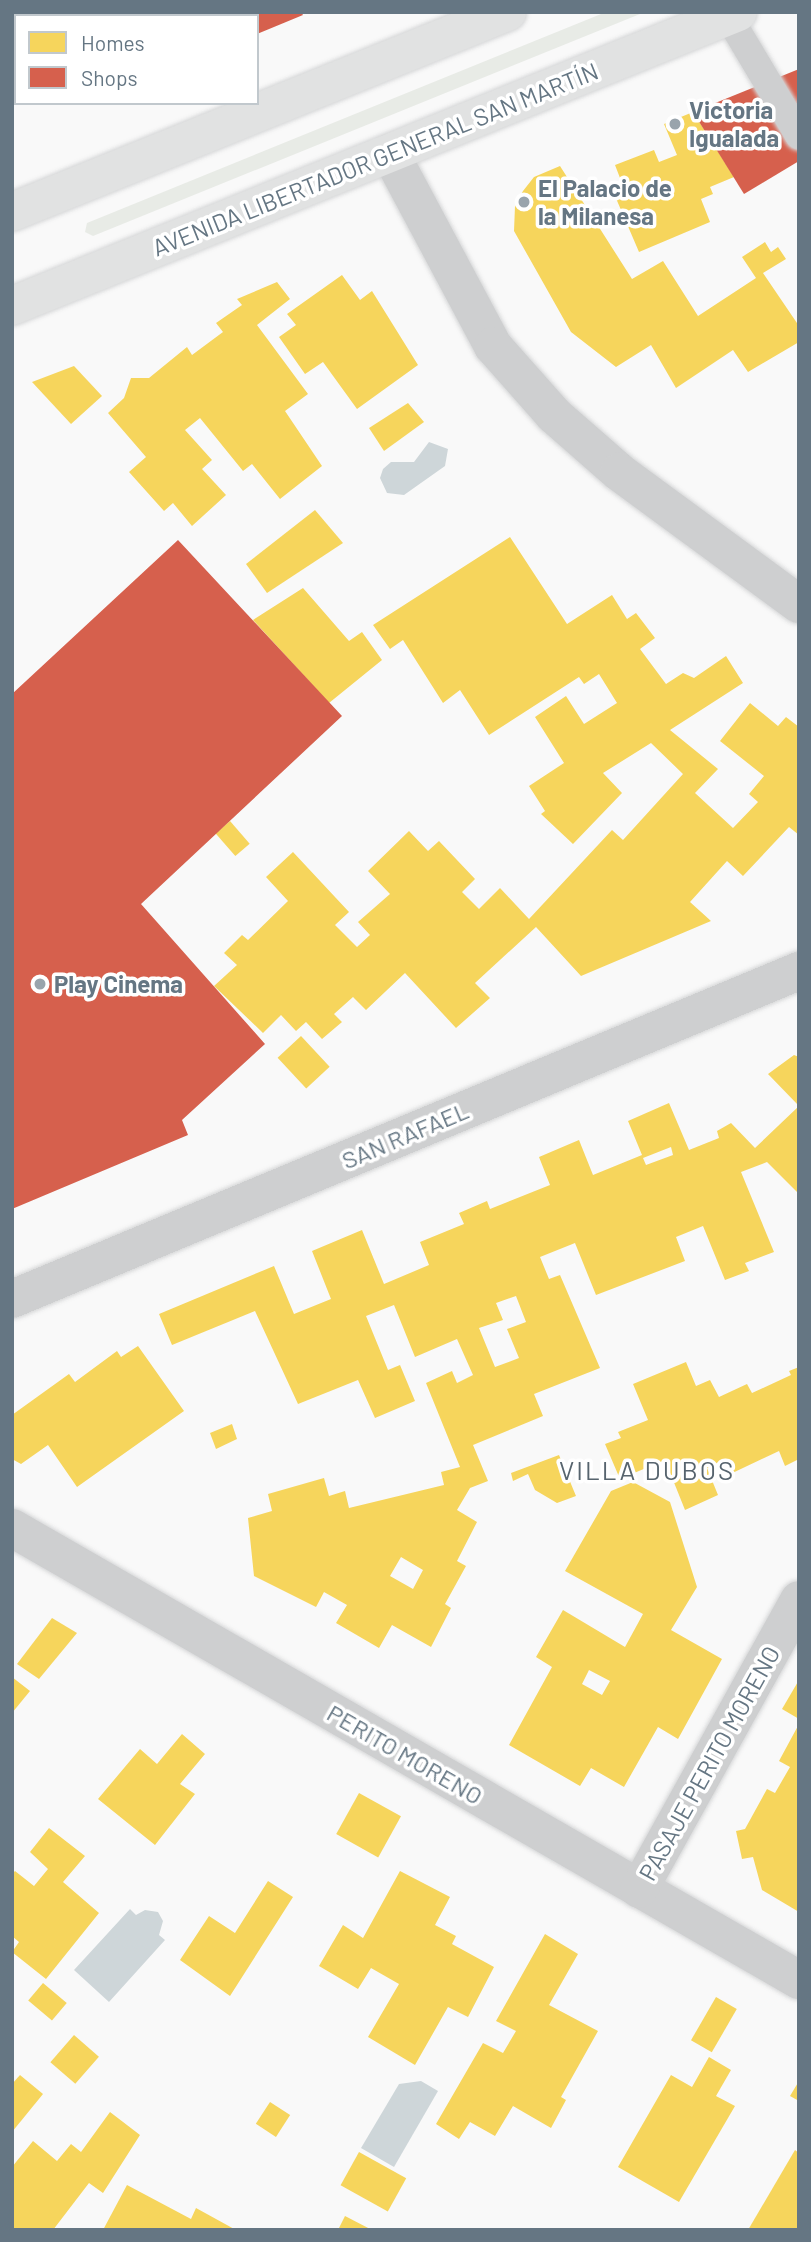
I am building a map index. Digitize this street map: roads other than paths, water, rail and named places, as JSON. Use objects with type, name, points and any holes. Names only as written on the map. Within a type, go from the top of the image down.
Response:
[{"type":"main road","points":[[12,212],[507,12]]},
{"type":"main road","name":"AVENIDA LIBERTADOR GENERAL SAN MARTÍN","points":[[12,306],[733,14]]},
{"type":"street","points":[[390,153],[493,346],[554,415],[619,472],[799,604]]},
{"type":"street","name":"SAN RAFAEL","points":[[12,1299],[799,971]]},
{"type":"street","name":"PERITO MORENO","points":[[12,1528],[799,1980]]},
{"type":"street","name":"PASAJE PERITO MORENO","points":[[639,1889],[799,1600]]},
{"type":"lane","points":[[733,14],[799,135]]},
{"type":"place","name":"Victoria Igualada","points":[[675,124]]},
{"type":"place","name":"El Palacio de la Milanesa","points":[[524,202]]},
{"type":"place","name":"Play Cinema","points":[[40,984]]},
{"type":"district","name":"VILLA DUBOS","points":[[647,1470]]}]
